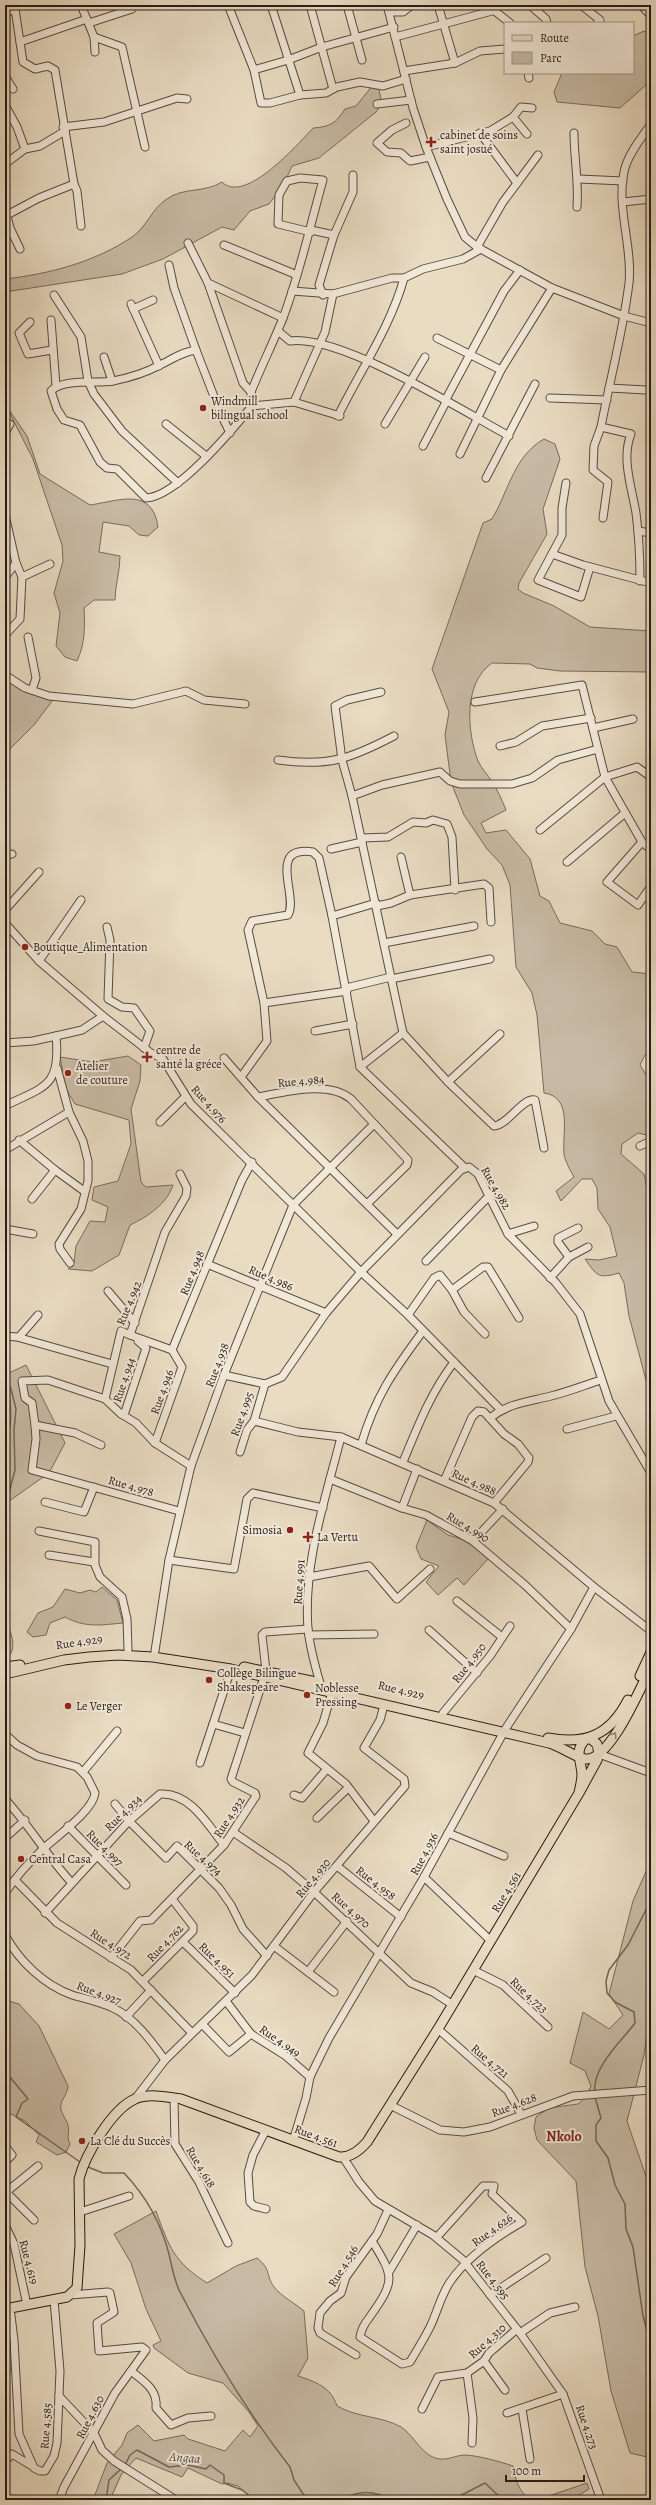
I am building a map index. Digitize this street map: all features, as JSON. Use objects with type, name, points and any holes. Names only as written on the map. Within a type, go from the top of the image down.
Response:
[{"type":"main road","name":"Rue 4.929","points":[[5,1667],[88,1652],[128,1650],[155,1651],[265,1674],[384,1705],[505,1731],[560,1740],[586,1739],[600,1732],[618,1716],[651,1652]]},
{"type":"main road","name":"Rue 4.929","points":[[5,1674],[64,1660],[118,1655],[153,1657],[320,1683],[443,1713],[563,1747],[582,1758]]},
{"type":"main road","name":"Rue 4.561","points":[[135,2099],[148,2096],[174,2098],[222,2113],[293,2141],[343,2157],[354,2153],[367,2142],[438,2029],[579,1793],[599,1754],[623,1722],[649,1677],[651,1667]]},
{"type":"main road","points":[[586,1739],[591,1740],[598,1744],[599,1754],[582,1758],[579,1747],[586,1739]]},
{"type":"main road","name":"Rue 4.561","points":[[579,1793],[582,1775],[582,1758]]},
{"type":"main road","points":[[7,2308],[54,2300],[70,2295],[78,2284],[80,2179],[88,2156],[111,2121],[135,2099]]},
{"type":"street","points":[[81,5],[94,37],[94,52]]},
{"type":"street","points":[[228,5],[254,70],[261,103],[270,104],[300,95],[326,93],[333,89],[360,82],[383,86],[406,79]]},
{"type":"street","points":[[271,5],[300,95]]},
{"type":"street","points":[[310,5],[333,89]]},
{"type":"street","points":[[347,5],[362,60]]},
{"type":"street","points":[[387,5],[411,100],[426,147],[458,225],[465,237],[479,248],[552,288],[624,316],[651,323]]},
{"type":"street","points":[[390,12],[403,12],[412,5]]},
{"type":"street","points":[[438,5],[455,63]]},
{"type":"street","points":[[487,5],[492,11],[508,22]]},
{"type":"street","points":[[530,5],[546,19],[547,22]]},
{"type":"street","points":[[581,5],[600,20],[598,22]]},
{"type":"street","points":[[641,5],[651,16]]},
{"type":"street","points":[[5,14],[18,7],[23,62],[35,69],[48,66],[55,70],[64,129],[68,138],[74,184],[77,191],[81,226]]},
{"type":"street","points":[[20,42],[132,9]]},
{"type":"street","points":[[395,37],[492,11]]},
{"type":"street","points":[[254,70],[288,60],[322,47],[394,28]]},
{"type":"street","points":[[94,37],[122,46],[145,147]]},
{"type":"street","points":[[404,71],[455,63],[480,51],[504,49]]},
{"type":"street","points":[[5,76],[13,89]]},
{"type":"street","points":[[5,164],[25,149],[40,146],[64,129],[104,122],[177,98],[187,99]]},
{"type":"street","points":[[377,104],[411,100]]},
{"type":"street","points":[[5,105],[18,127],[25,149]]},
{"type":"street","points":[[426,147],[490,131],[513,117],[521,107],[532,108]]},
{"type":"street","points":[[513,117],[527,134]]},
{"type":"street","points":[[406,123],[392,130],[377,143],[387,152],[401,153],[410,161],[430,157]]},
{"type":"street","points":[[603,518],[608,482],[593,470],[594,446],[601,427],[607,400],[624,316],[629,281],[628,240],[623,202],[623,181],[625,168],[651,124]]},
{"type":"street","points":[[480,133],[517,183]]},
{"type":"street","points":[[574,133],[574,154],[579,179],[577,207]]},
{"type":"street","points":[[292,291],[323,295],[332,294],[392,278],[404,278],[423,269],[463,259],[479,248],[517,183],[538,154]]},
{"type":"street","points":[[323,295],[319,285],[334,235],[353,192],[353,175]]},
{"type":"street","points":[[51,320],[52,350],[56,386],[50,394],[56,409],[64,420],[80,425],[92,448],[104,466],[117,469],[146,498],[178,483],[189,475],[230,433],[252,406],[251,392],[283,318],[311,231],[323,180],[300,178],[287,181],[279,195],[278,224],[311,231],[334,235]]},
{"type":"street","points":[[579,179],[623,181]]},
{"type":"street","points":[[20,249],[5,213],[74,184]]},
{"type":"street","points":[[623,202],[651,199]]},
{"type":"street","points":[[188,243],[208,283],[243,383],[251,392]]},
{"type":"street","points":[[224,245],[297,275]]},
{"type":"street","points":[[169,265],[174,288],[196,350],[220,412],[230,433]]},
{"type":"street","points":[[423,446],[469,354],[504,291],[520,270]]},
{"type":"street","points":[[252,406],[294,402],[339,416],[400,293],[404,278]]},
{"type":"street","points":[[208,283],[283,318]]},
{"type":"street","points":[[460,454],[501,370],[552,288]]},
{"type":"street","points":[[294,402],[325,332],[332,294]]},
{"type":"street","points":[[54,295],[82,337],[88,381],[104,409],[122,432],[178,483]]},
{"type":"street","points":[[153,300],[132,306],[159,366]]},
{"type":"street","points":[[30,322],[19,333],[28,354],[52,350]]},
{"type":"street","points":[[278,331],[290,340],[300,339],[368,360],[509,436]]},
{"type":"street","points":[[437,338],[501,370]]},
{"type":"street","points":[[56,386],[88,381],[112,381],[159,366],[182,352],[196,350]]},
{"type":"street","points":[[104,357],[112,381]]},
{"type":"street","points":[[385,424],[409,381],[425,357]]},
{"type":"street","points":[[446,401],[465,366],[477,358]]},
{"type":"street","points":[[486,478],[535,384]]},
{"type":"street","points":[[609,388],[646,390]]},
{"type":"street","points":[[550,398],[607,400]]},
{"type":"street","points":[[5,433],[10,424]]},
{"type":"street","points":[[166,424],[206,456]]},
{"type":"street","points":[[601,427],[631,434],[628,447],[630,485],[638,532],[640,581]]},
{"type":"street","points":[[566,483],[562,508],[562,535],[538,580],[582,598],[590,567]]},
{"type":"street","points":[[5,515],[16,563],[22,577],[20,619],[5,635]]},
{"type":"street","points":[[638,532],[651,533]]},
{"type":"street","points":[[552,554],[590,567],[651,583]]},
{"type":"street","points":[[5,576],[16,563]]},
{"type":"street","points":[[22,577],[50,564]]},
{"type":"street","points":[[28,637],[36,678],[32,690]]},
{"type":"street","points":[[5,675],[32,690],[49,696],[133,704],[186,691],[204,700],[245,704]]},
{"type":"street","points":[[475,702],[581,685],[591,718],[605,777],[642,842],[651,850]]},
{"type":"street","points":[[381,692],[347,700],[335,706],[342,760],[362,840],[403,1033],[448,1082],[494,1126],[501,1124],[528,1101],[534,1099],[544,1148]]},
{"type":"street","points":[[500,746],[516,742],[542,726],[591,718]]},
{"type":"street","points":[[593,728],[633,719]]},
{"type":"street","points":[[278,760],[296,762],[342,760],[394,736]]},
{"type":"street","points":[[352,796],[382,785],[440,772],[450,781],[460,784],[512,784],[532,778],[558,760],[598,750]]},
{"type":"street","points":[[540,830],[605,777],[637,767],[651,777]]},
{"type":"street","points":[[568,862],[625,813]]},
{"type":"street","points":[[331,849],[362,840],[388,837],[413,822],[426,823],[434,820],[447,824],[452,837],[455,890]]},
{"type":"street","points":[[642,842],[607,882],[638,905],[651,886]]},
{"type":"street","points":[[241,1077],[267,1041],[264,1003],[248,930],[252,921],[260,918],[286,916],[290,911],[286,870],[287,863],[296,854],[313,852],[319,858],[332,916],[347,989],[360,1068],[464,1167]]},
{"type":"street","points":[[401,857],[410,895]]},
{"type":"street","points":[[5,910],[39,872]]},
{"type":"street","points":[[332,916],[376,904],[391,903],[410,895],[455,890],[484,884],[489,888],[491,922]]},
{"type":"street","points":[[39,961],[81,900]]},
{"type":"street","name":"Rue 4.976","points":[[5,923],[39,961],[103,1016],[166,1063],[185,1097],[361,1272],[408,1315],[500,1409]]},
{"type":"street","points":[[384,944],[474,926]]},
{"type":"street","points":[[108,927],[110,940],[108,998],[122,1007],[134,1008],[150,1031],[144,1048]]},
{"type":"street","points":[[264,1003],[347,989],[391,978],[490,959]]},
{"type":"street","points":[[5,1043],[33,1041],[82,1030],[103,1016]]},
{"type":"street","points":[[315,1031],[353,1024]]},
{"type":"street","points":[[360,1068],[403,1033]]},
{"type":"street","points":[[448,1082],[500,1034]]},
{"type":"street","points":[[56,1036],[57,1068],[69,1112],[87,1150],[88,1181],[84,1191],[81,1209],[59,1244],[60,1249],[70,1264]]},
{"type":"street","points":[[224,1058],[258,1097],[397,1234]]},
{"type":"street","points":[[5,1106],[48,1084],[57,1068]]},
{"type":"street","name":"Rue 4.984","points":[[258,1097],[294,1090],[337,1090],[351,1099],[408,1162],[367,1204]]},
{"type":"street","points":[[160,1122],[185,1097]]},
{"type":"street","points":[[5,1150],[19,1140],[69,1112]]},
{"type":"street","name":"Rue 4.938","points":[[155,1651],[168,1560],[191,1466],[224,1375],[293,1205],[374,1124]]},
{"type":"street","points":[[19,1140],[55,1170],[84,1191]]},
{"type":"street","points":[[640,1146],[651,1141]]},
{"type":"street","name":"Rue 4.948","points":[[172,1350],[207,1264],[252,1162]]},
{"type":"street","name":"Rue 4.982","points":[[265,1384],[282,1377],[326,1313],[361,1272],[397,1234],[464,1167],[473,1169],[478,1174],[490,1195],[508,1234],[550,1278],[580,1314],[602,1380],[616,1416],[651,1472]]},
{"type":"street","points":[[32,1199],[55,1170]]},
{"type":"street","name":"Rue 4.942","points":[[105,1399],[112,1364],[121,1331],[130,1335],[165,1232],[186,1196],[187,1188],[180,1174]]},
{"type":"street","points":[[426,1261],[490,1195]]},
{"type":"street","points":[[508,1234],[534,1226]]},
{"type":"street","points":[[569,1257],[558,1242],[558,1238],[578,1228]]},
{"type":"street","points":[[5,1229],[33,1234]]},
{"type":"street","points":[[550,1278],[569,1257],[588,1246]]},
{"type":"street","name":"Rue 4.986","points":[[207,1264],[326,1313]]},
{"type":"street","points":[[452,1290],[484,1267],[488,1267],[519,1318]]},
{"type":"street","points":[[408,1315],[437,1275],[442,1277],[452,1290],[461,1308],[485,1334]]},
{"type":"street","points":[[108,1291],[135,1323]]},
{"type":"street","points":[[19,1337],[38,1315]]},
{"type":"street","points":[[361,1445],[369,1417],[383,1388],[423,1330]]},
{"type":"street","points":[[130,1335],[172,1350]]},
{"type":"street","name":"Rue 4.944","points":[[121,1414],[125,1412],[146,1348],[130,1335]]},
{"type":"street","points":[[5,1336],[19,1337],[112,1364]]},
{"type":"street","name":"Rue 4.946","points":[[155,1443],[182,1367],[172,1350]]},
{"type":"street","points":[[403,1462],[436,1386],[454,1362]]},
{"type":"street","points":[[224,1375],[265,1384]]},
{"type":"street","points":[[101,1445],[75,1433],[35,1425],[32,1403],[25,1398],[22,1381],[48,1380],[105,1399],[121,1414],[136,1423],[155,1443],[191,1466]]},
{"type":"street","points":[[490,1418],[500,1409],[552,1396],[602,1380]]},
{"type":"street","name":"Rue 4.995","points":[[240,1452],[247,1430],[254,1421],[265,1384]]},
{"type":"street","points":[[444,1481],[474,1415],[480,1411],[490,1418],[504,1434],[518,1444],[529,1458],[528,1462],[494,1503]]},
{"type":"street","points":[[567,1429],[616,1416]]},
{"type":"street","name":"Rue 4.988","points":[[254,1421],[298,1432],[341,1437],[403,1462],[494,1503],[594,1587],[651,1631]]},
{"type":"street","name":"Rue 4.978","points":[[35,1425],[36,1439],[32,1470],[179,1511]]},
{"type":"street","name":"Rue 4.991","points":[[320,1683],[309,1632],[309,1577],[313,1546],[341,1437]]},
{"type":"street","points":[[402,1508],[417,1469]]},
{"type":"street","name":"Rue 4.990","points":[[330,1480],[402,1508],[426,1514],[473,1541],[514,1574],[572,1629]]},
{"type":"street","points":[[45,1502],[84,1512],[94,1487]]},
{"type":"street","points":[[168,1560],[234,1569],[247,1499],[253,1493],[323,1508]]},
{"type":"street","points":[[473,1541],[503,1509]]},
{"type":"street","points":[[39,1531],[96,1542],[94,1562],[100,1577],[122,1597],[127,1619],[128,1650]]},
{"type":"street","points":[[50,1555],[94,1562]]},
{"type":"street","points":[[309,1577],[369,1566],[397,1600],[430,1569]]},
{"type":"street","name":"Rue 4.936","points":[[293,2141],[306,2098],[310,2077],[329,2038],[424,1877],[505,1731],[572,1629],[594,1587]]},
{"type":"street","points":[[457,1601],[502,1636]]},
{"type":"street","name":"Rue 4.950","points":[[443,1713],[477,1673],[510,1626]]},
{"type":"street","points":[[429,1630],[477,1673]]},
{"type":"street","name":"Rue 4.932","points":[[111,1958],[140,1921],[151,1920],[202,1870],[234,1832],[256,1796],[255,1793],[233,1782],[231,1779],[265,1674],[262,1635],[265,1632],[309,1632]]},
{"type":"street","points":[[309,1632],[374,1634]]},
{"type":"street","points":[[200,1763],[231,1669]]},
{"type":"street","points":[[332,1692],[323,1724],[308,1753],[326,1770],[346,1784],[374,1821]]},
{"type":"street","name":"Rue 4.930","points":[[165,2060],[191,2032],[202,2024],[235,1993],[267,1956],[314,1892],[405,1786],[404,1779],[364,1748],[380,1720],[384,1705]]},
{"type":"street","points":[[213,1724],[245,1733]]},
{"type":"street","points":[[83,1772],[117,1732]]},
{"type":"street","points":[[5,1734],[17,1745],[37,1756],[70,1765],[83,1772],[95,1793],[94,1798],[84,1811],[43,1849],[14,1880],[5,1893]]},
{"type":"street","points":[[599,1754],[651,1773]]},
{"type":"street","points":[[294,1795],[302,1798],[326,1770]]},
{"type":"street","points":[[317,1818],[348,1788]]},
{"type":"street","name":"Rue 4.934","points":[[45,1912],[71,1882],[129,1821],[157,1795],[174,1794],[189,1803],[224,1845]]},
{"type":"street","points":[[5,1799],[24,1820],[43,1849],[71,1882]]},
{"type":"street","name":"Rue 4.974","points":[[115,1804],[129,1821],[166,1858],[177,1846],[202,1870],[231,1904],[243,1929],[267,1956]]},
{"type":"street","points":[[5,1838],[24,1820]]},
{"type":"street","name":"Rue 4.997","points":[[68,1826],[126,1885]]},
{"type":"street","name":"Rue 4.970","points":[[234,1832],[286,1868],[347,1922],[411,1983],[433,1992],[453,2004]]},
{"type":"street","points":[[448,1833],[504,1856]]},
{"type":"street","name":"Rue 4.958","points":[[337,1866],[401,1917]]},
{"type":"street","points":[[424,1877],[491,1941]]},
{"type":"street","name":"Rue 4.972","points":[[14,1880],[45,1912],[143,1981],[191,2032]]},
{"type":"street","name":"Rue 4.762","points":[[143,1981],[183,1942],[194,1929],[172,1899]]},
{"type":"street","points":[[308,1972],[347,1922]]},
{"type":"street","name":"Rue 4.927","points":[[5,1935],[22,1960],[55,1987],[114,2008],[147,2035],[165,2060]]},
{"type":"street","name":"Rue 4.951","points":[[183,1942],[235,1993]]},
{"type":"street","points":[[274,1946],[334,1992]]},
{"type":"street","name":"Rue 4.723","points":[[473,1970],[503,1985],[548,2027]]},
{"type":"street","points":[[126,2017],[151,1990]]},
{"type":"street","name":"Rue 4.949","points":[[226,2001],[251,2034],[286,2056],[310,2077]]},
{"type":"street","points":[[202,2024],[229,2052],[251,2034]]},
{"type":"street","name":"Rue 4.721","points":[[438,2029],[508,2091],[521,2114]]},
{"type":"street","points":[[135,2099],[165,2060]]},
{"type":"street","name":"Rue 4.628","points":[[390,2105],[440,2130],[464,2132],[490,2127],[521,2114],[525,2114],[573,2096],[651,2090]]},
{"type":"street","name":"Rue 4.618","points":[[174,2098],[175,2144],[199,2182],[228,2243]]},
{"type":"street","points":[[266,2130],[253,2155],[248,2173],[250,2202],[254,2206],[266,2209]]},
{"type":"street","points":[[5,2146],[12,2155],[5,2162]]},
{"type":"street","name":"Rue 4.595","points":[[343,2157],[368,2194],[388,2210],[417,2224],[437,2237],[466,2263],[519,2331],[557,2385]]},
{"type":"street","points":[[34,2220],[5,2193],[38,2166]]},
{"type":"street","name":"Rue 4.626","points":[[390,2272],[384,2296],[363,2328],[360,2337],[402,2364],[406,2364],[410,2362],[429,2329],[449,2283],[466,2263],[508,2230],[522,2222],[492,2194],[494,2186],[483,2186],[437,2237]]},
{"type":"street","points":[[80,2212],[129,2196]]},
{"type":"street","name":"Rue 4.546","points":[[356,2355],[318,2331],[320,2313],[330,2301],[341,2293],[349,2273],[372,2242],[388,2210]]},
{"type":"street","points":[[372,2242],[390,2272],[417,2224]]},
{"type":"street","name":"Rue 4.619","points":[[5,2225],[22,2276],[27,2305]]},
{"type":"street","points":[[490,2295],[546,2258]]},
{"type":"street","name":"Rue 4.630","points":[[59,2500],[64,2486],[118,2388],[145,2353],[145,2348],[137,2347],[99,2351],[97,2323],[114,2312],[110,2293],[70,2295]]},
{"type":"street","name":"Rue 4.585","points":[[7,2308],[14,2340],[19,2434],[34,2468],[40,2471],[45,2471],[54,2456],[57,2443],[59,2333],[54,2300]]},
{"type":"street","name":"Rue 4.310","points":[[422,2410],[438,2377],[467,2373],[484,2361],[489,2353],[519,2331],[550,2313],[575,2307]]},
{"type":"street","points":[[484,2361],[505,2390]]},
{"type":"street","points":[[131,2371],[152,2389],[157,2397],[156,2408],[171,2425],[188,2418],[211,2416]]},
{"type":"street","points":[[467,2373],[473,2418],[472,2443]]},
{"type":"street","name":"Rue 4.273","points":[[557,2385],[563,2394],[601,2500]]},
{"type":"street","points":[[507,2413],[563,2394]]},
{"type":"street","points":[[59,2396],[94,2433],[102,2450],[114,2461],[176,2500]]},
{"type":"street","points":[[522,2409],[530,2459]]},
{"type":"street","points":[[5,2460],[12,2454],[34,2468]]},
{"type":"green space","points":[[644,31],[651,35],[651,74],[646,85],[620,108],[557,102],[554,92],[562,74],[634,74],[634,36]]},
{"type":"green space","points":[[373,85],[378,86],[382,103],[376,112],[319,158],[292,166],[283,186],[269,204],[250,211],[234,230],[222,227],[163,259],[122,274],[5,292],[5,279],[38,274],[71,266],[118,246],[137,233],[157,207],[173,195],[208,188],[222,182],[232,187],[244,186],[257,179],[284,158],[313,128],[324,127],[332,123],[339,118],[345,109],[356,106]]},
{"type":"green space","points":[[5,404],[27,436],[40,474],[90,505],[122,499],[132,499],[141,501],[149,506],[155,514],[158,527],[148,536],[139,535],[129,526],[103,522],[99,552],[120,556],[115,600],[94,600],[84,608],[84,635],[82,648],[77,661],[65,657],[56,646],[60,613],[54,593],[63,561],[62,545],[33,459]]},
{"type":"green space","points":[[544,439],[555,444],[560,459],[543,509],[547,534],[519,583],[518,589],[523,593],[554,606],[590,627],[651,631],[651,672],[560,671],[537,668],[530,664],[492,663],[483,672],[476,683],[472,695],[470,709],[471,736],[478,761],[496,789],[506,810],[481,823],[486,833],[506,830],[530,859],[540,896],[549,901],[560,923],[592,931],[605,944],[617,947],[632,972],[651,974],[651,1052],[645,1055],[640,1065],[651,1083],[651,1136],[638,1133],[622,1144],[621,1154],[644,1174],[651,1206],[651,1399],[629,1316],[624,1283],[619,1273],[607,1276],[599,1275],[592,1269],[585,1259],[599,1260],[617,1256],[610,1227],[598,1209],[597,1188],[592,1179],[582,1179],[561,1201],[556,1191],[574,1177],[564,1154],[563,1108],[559,1101],[553,1096],[544,1093],[537,1015],[532,993],[516,967],[510,885],[502,865],[487,849],[464,815],[451,782],[445,735],[449,712],[432,669],[483,523],[492,519],[519,464],[534,446]]},
{"type":"green space","points":[[5,675],[25,688],[55,697],[34,725],[5,754]]},
{"type":"green space","points":[[128,1056],[141,1065],[140,1081],[131,1109],[141,1182],[146,1187],[173,1185],[166,1198],[156,1209],[130,1225],[119,1255],[92,1271],[68,1269],[74,1263],[76,1246],[90,1221],[105,1222],[108,1207],[92,1200],[94,1187],[118,1181],[131,1144],[129,1120],[75,1104],[66,1089],[60,1057],[92,1062]]},
{"type":"green space","points":[[26,1365],[65,1443],[49,1473],[5,1504],[5,1436],[9,1431],[11,1416],[7,1374]]},
{"type":"green space","points":[[427,1520],[448,1535],[468,1541],[489,1558],[464,1585],[457,1578],[438,1595],[426,1582],[439,1566],[421,1559],[416,1547]]},
{"type":"green space","points":[[102,1587],[117,1600],[123,1623],[93,1625],[79,1623],[65,1617],[50,1623],[46,1635],[33,1637],[27,1632],[38,1613],[53,1607],[65,1589],[80,1593],[90,1590],[96,1592]]},
{"type":"green space","points":[[5,1621],[13,1643],[13,1648],[9,1656],[5,1656]]},
{"type":"green space","points":[[651,1860],[651,2004],[644,2055],[627,2121],[651,2191],[651,2458],[630,2453],[611,2391],[598,2316],[585,2267],[576,2181],[537,2140],[534,2128],[536,2117],[549,2108],[578,2104],[585,2098],[591,2086],[585,2071],[570,2063],[583,2012],[609,2029],[623,2015],[609,1994],[633,1901]]},
{"type":"green space","points":[[9,2001],[19,2004],[39,2026],[68,2086],[61,2107],[67,2122],[68,2139],[70,2144],[66,2152],[57,2155],[36,2142],[39,2135],[25,2121],[5,2111],[5,2002]]},
{"type":"green space","points":[[156,2211],[174,2253],[187,2268],[207,2283],[236,2266],[257,2258],[262,2262],[267,2269],[271,2283],[274,2287],[304,2311],[308,2358],[298,2376],[322,2386],[331,2394],[337,2406],[353,2413],[394,2423],[406,2431],[423,2450],[434,2457],[443,2459],[465,2455],[489,2459],[513,2466],[517,2482],[522,2492],[530,2498],[536,2500],[254,2500],[238,2486],[227,2483],[222,2484],[188,2468],[182,2477],[136,2458],[121,2475],[110,2500],[93,2500],[107,2463],[122,2445],[127,2433],[138,2425],[154,2441],[184,2435],[188,2439],[225,2451],[243,2430],[250,2437],[258,2426],[249,2412],[223,2383],[188,2373],[154,2348],[153,2345],[161,2341],[146,2309],[131,2263],[114,2234]]},
{"type":"green space","points":[[587,2483],[589,2489],[571,2500],[537,2500]]},
{"type":"waterway","points":[[5,1380],[11,1389],[16,1409],[14,1430],[15,1470],[5,1508]]},
{"type":"waterway","points":[[595,2093],[595,2084],[602,2065],[635,2023],[634,2012],[615,2002],[607,1993],[606,1981],[609,1970],[628,1945],[651,1900]]},
{"type":"waterway","points":[[5,2071],[28,2099],[22,2103],[16,2117],[80,2162]]},
{"type":"waterway","points":[[595,2097],[601,2118],[596,2125],[596,2141],[608,2158],[615,2185],[625,2204],[626,2229],[633,2247],[643,2316],[651,2346]]},
{"type":"waterway","points":[[88,2167],[103,2173],[124,2173],[152,2210],[166,2243],[176,2283],[192,2315],[245,2404],[290,2467],[294,2480],[307,2500]]},
{"type":"waterway","points":[[5,2370],[13,2369]]},
{"type":"waterway","name":"Angaa","points":[[125,2465],[130,2455],[137,2450],[169,2467],[188,2465],[206,2469],[210,2465],[224,2475],[224,2483],[242,2490],[255,2500]]},
{"type":"waterway","name":"Angaa","points":[[106,2500],[109,2480],[121,2469]]},
{"type":"waterway","name":"Angaa","points":[[452,2500],[485,2483],[503,2500]]},
{"type":"waterway","name":"Angaa","points":[[342,2500],[354,2494],[366,2492],[379,2494],[390,2500]]},
{"type":"place","name":"cabinet de soins saint josué","points":[[431,142]]},
{"type":"place","name":"Windmill bilingual school","points":[[203,408]]},
{"type":"place","name":"Boutique_Alimentation","points":[[25,947]]},
{"type":"place","name":"centre de santé la gréce","points":[[147,1057]]},
{"type":"place","name":"Atelier de couture","points":[[68,1073]]},
{"type":"place","name":"Simosia","points":[[290,1530]]},
{"type":"place","name":"La Vertu","points":[[308,1537]]},
{"type":"place","name":"Collège Bilingue Shakespeare","points":[[209,1680]]},
{"type":"place","name":"Noblesse Pressing","points":[[307,1695]]},
{"type":"place","name":"Le Verger","points":[[68,1706]]},
{"type":"place","name":"Central Casa","points":[[21,1859]]},
{"type":"place","name":"La Clé du Succès","points":[[82,2141]]},
{"type":"district","name":"Nkolo","points":[[564,2136]]}]
